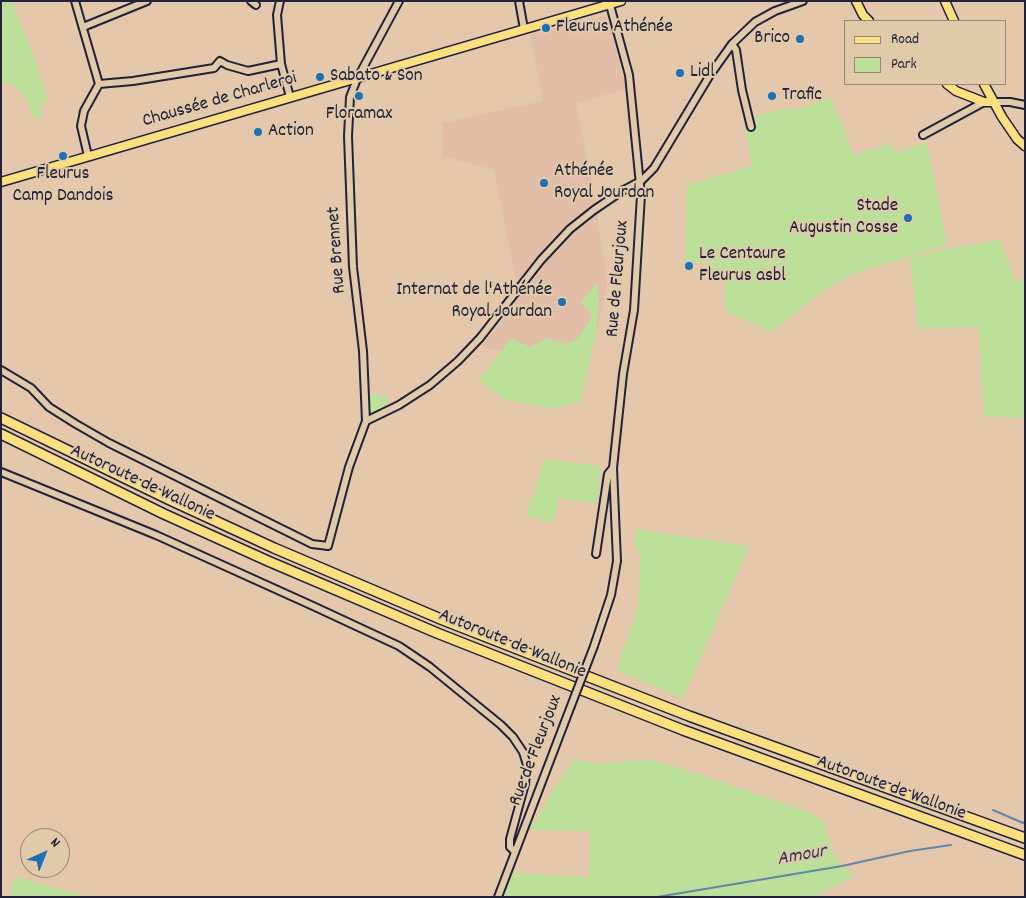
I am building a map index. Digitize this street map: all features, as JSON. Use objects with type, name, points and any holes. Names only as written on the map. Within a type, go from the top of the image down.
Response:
[{"type":"highway","name":"Autoroute de Wallonie","points":[[1,418],[248,536],[443,620],[689,716],[1025,838]]},
{"type":"highway","name":"Autoroute de Wallonie","points":[[1,434],[182,522],[436,633],[692,733],[1025,855]]},
{"type":"main road","name":"Chaussée de Charleroi","points":[[1,182],[621,1]]},
{"type":"main road","points":[[856,1],[863,16],[868,20]]},
{"type":"main road","points":[[945,1],[954,20]]},
{"type":"main road","points":[[948,85],[956,91],[984,102],[993,102]]},
{"type":"main road","points":[[984,85],[1017,139],[1025,146]]},
{"type":"street","points":[[75,1],[99,84],[84,110],[81,126],[88,156]]},
{"type":"street","points":[[83,27],[147,1]]},
{"type":"street","points":[[280,1],[277,15],[281,64],[290,97]]},
{"type":"street","name":"Rue Brennet","points":[[366,421],[363,351],[352,267],[348,136],[350,97],[357,79],[372,55],[399,1]]},
{"type":"street","points":[[519,1],[524,29]]},
{"type":"street","points":[[1,370],[31,388],[49,406],[100,438],[213,496],[319,546],[328,546],[350,467],[366,421],[430,385],[458,361],[480,338],[541,260],[570,229],[622,191],[641,181],[654,168],[710,75],[732,44],[755,22],[803,1]]},
{"type":"street","name":"Rue de Fleurjoux","points":[[498,897],[594,646],[611,595],[617,561],[613,468],[623,374],[634,310],[639,248],[641,181],[629,75],[610,4]]},
{"type":"street","points":[[732,44],[736,50],[742,90],[751,127]]},
{"type":"street","points":[[99,84],[133,82],[214,68],[220,61],[248,71],[281,64]]},
{"type":"street","points":[[923,135],[984,102]]},
{"type":"street","points":[[993,102],[1010,102],[1025,105]]},
{"type":"street","name":"Rue de Fleurjoux","points":[[596,554],[608,474],[613,468]]},
{"type":"street","points":[[1,472],[156,536],[313,606],[399,646],[430,667],[501,725],[513,737],[523,752],[527,765],[525,784],[510,839],[510,847],[514,851]]},
{"type":"shaded area","name":"Athénée Royal Jourdan","points":[[608,15],[626,89],[576,103],[595,197],[607,283],[598,327],[570,353],[527,355],[481,346],[515,305],[516,281],[494,170],[442,156],[443,123],[543,101],[530,35]]},
{"type":"green space","points":[[1,1],[12,1],[32,52],[48,101],[41,106],[42,118],[35,120],[23,94],[12,84],[1,84]]},
{"type":"green space","points":[[831,97],[854,155],[891,143],[895,153],[927,142],[947,245],[853,274],[822,292],[772,332],[725,311],[725,273],[709,272],[709,263],[685,262],[687,185],[752,166],[745,127],[757,123],[755,116],[793,107],[795,110]]},
{"type":"green space","points":[[1000,240],[1015,281],[1025,279],[1025,418],[984,416],[978,327],[918,329],[910,258],[950,248]]},
{"type":"green space","points":[[597,282],[599,304],[596,334],[580,402],[554,409],[504,400],[479,380],[511,338],[530,347],[548,338],[566,344],[577,339],[593,315],[581,303]]},
{"type":"green space","points":[[368,394],[387,396],[388,408],[369,416]]},
{"type":"green space","points":[[545,459],[601,466],[597,504],[559,498],[553,523],[526,516]]},
{"type":"green space","points":[[635,529],[749,546],[683,699],[616,670],[638,608],[641,556],[634,543]]},
{"type":"green space","points":[[575,759],[600,764],[647,759],[684,769],[810,812],[823,821],[835,857],[854,877],[812,897],[504,897],[512,873],[589,877],[590,831],[530,830],[556,786]]},
{"type":"green space","points":[[15,876],[87,897],[9,897]]},
{"type":"waterway","name":"Amour","points":[[993,810],[1023,823],[1025,822]]},
{"type":"waterway","name":"Amour","points":[[657,897],[842,866],[910,851],[951,845]]},
{"type":"place","name":"Fleurus Athénée","points":[[546,28]]},
{"type":"place","name":"Brico","points":[[800,39]]},
{"type":"place","name":"Lidl","points":[[680,73]]},
{"type":"place","name":"Sabato & Son","points":[[320,77]]},
{"type":"place","name":"Floramax","points":[[359,96]]},
{"type":"place","name":"Trafic","points":[[772,96]]},
{"type":"place","name":"Action","points":[[258,132]]},
{"type":"place","name":"Fleurus Camp Dandois","points":[[63,156]]},
{"type":"place","name":"Athénée Royal Jourdan","points":[[544,183]]},
{"type":"place","name":"Stade Augustin Cosse","points":[[908,218]]},
{"type":"place","name":"Le Centaure Fleurus asbl","points":[[689,266]]},
{"type":"place","name":"Internat de l'Athénée Royal Jourdan","points":[[562,302]]}]
